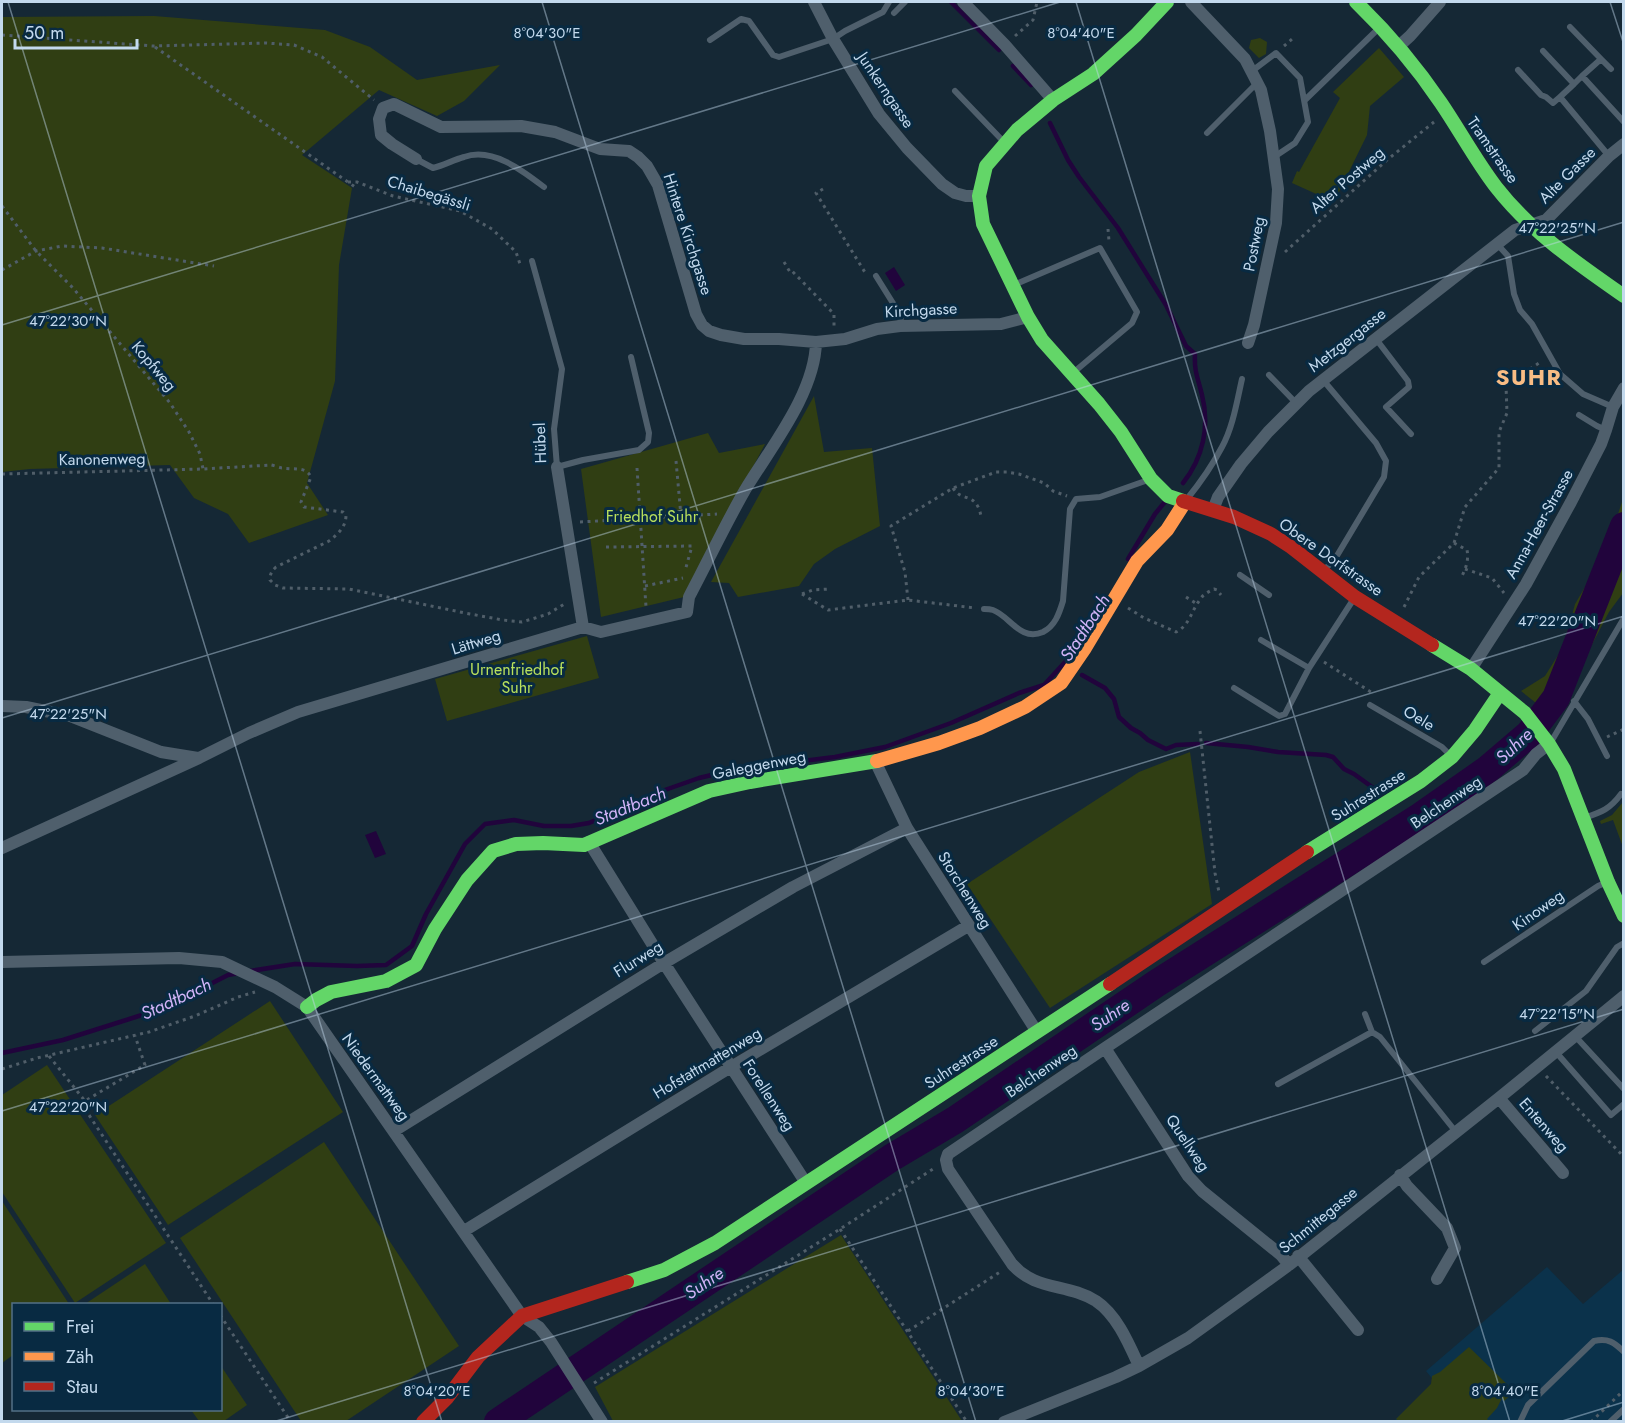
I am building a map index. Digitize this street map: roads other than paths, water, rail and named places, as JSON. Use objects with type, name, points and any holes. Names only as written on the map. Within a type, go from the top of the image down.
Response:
[{"type":"street","name":"Junkerngasse","points":[[814,2],[833,39],[879,114],[942,184],[955,193],[979,196]]},
{"type":"street","points":[[963,2],[1005,45],[1053,100]]},
{"type":"street","name":"Obere Dorfstrasse","points":[[1167,2],[1136,35],[1093,74],[1053,100],[1017,130],[986,166],[979,196],[983,224],[1028,317],[1042,340],[1121,432],[1151,479],[1168,495],[1234,517],[1272,534],[1355,597],[1471,669],[1525,713],[1547,741],[1564,769],[1623,916]]},
{"type":"street","name":"Postweg","points":[[1191,2],[1245,58],[1262,90],[1274,157],[1278,189],[1276,223],[1248,343]]},
{"type":"street","name":"Tramstrasse","points":[[1356,2],[1399,46],[1447,112],[1496,187],[1531,225],[1572,261],[1623,296]]},
{"type":"street","points":[[1399,46],[1440,2]]},
{"type":"street","name":"Hintere Kirchgasse","points":[[416,159],[381,135],[379,119],[383,108],[394,104],[441,127],[521,126],[555,132],[600,149],[629,151],[647,166],[658,185],[692,303],[702,325],[709,331],[744,339],[816,342]]},
{"type":"street","name":"Alte Gasse","points":[[1531,225],[1546,220],[1623,144]]},
{"type":"street","name":"Metzgergasse","points":[[1213,510],[1218,497],[1241,464],[1296,404],[1323,380],[1515,230],[1531,225]]},
{"type":"street","name":"Kirchgasse","points":[[816,342],[845,339],[877,329],[900,326],[1001,324],[1028,317]]},
{"type":"street","name":"Lättweg","points":[[2,848],[298,712],[583,627],[601,632],[687,612],[689,597],[733,513],[802,398],[816,352],[816,342]]},
{"type":"street","name":"Anna-Heer-Strasse","points":[[1471,669],[1526,584],[1571,502],[1606,430],[1623,388]]},
{"type":"street","name":"Hübel","points":[[557,467],[583,627]]},
{"type":"street","name":"Galeggenweg","points":[[307,1006],[331,992],[386,981],[416,964],[435,929],[467,880],[493,851],[516,844],[584,846],[710,791],[875,761],[939,743],[980,728],[1025,707],[1060,683],[1085,648],[1137,561],[1167,530],[1185,502]]},
{"type":"street","name":"Suhrestrasse","points":[[423,1422],[447,1398],[478,1358],[522,1316],[664,1270],[715,1243],[1162,951],[1298,858],[1421,781],[1452,757],[1475,730],[1500,693]]},
{"type":"street","points":[[2,706],[26,707],[70,716],[161,752],[199,758]]},
{"type":"street","name":"Belchenweg","points":[[1139,1366],[1128,1341],[1110,1314],[1097,1302],[1082,1294],[1031,1280],[1020,1273],[948,1169],[946,1160],[948,1154],[1523,770],[1547,741]]},
{"type":"street","name":"Storchenweg","points":[[875,761],[907,828],[1036,1032]]},
{"type":"street","name":"Flurweg","points":[[394,1131],[664,963],[793,887],[907,828]]},
{"type":"street","name":"Forellenweg","points":[[589,842],[806,1183]]},
{"type":"street","name":"Hofstattmattenweg","points":[[464,1231],[731,1067],[968,926]]},
{"type":"street","name":"Niedermattweg","points":[[2,962],[179,957],[222,962],[269,984],[307,1006],[522,1316],[539,1327],[551,1342],[602,1422]]},
{"type":"street","name":"Schmittegasse","points":[[1004,1422],[1116,1377],[1188,1338],[1293,1260],[1456,1132],[1623,996]]},
{"type":"street","name":"Quellweg","points":[[1105,1048],[1188,1176],[1202,1191],[1281,1255],[1293,1260],[1358,1330]]},
{"type":"street","name":"Entenweg","points":[[1499,1098],[1563,1173]]},
{"type":"street","points":[[1400,1176],[1447,1228],[1455,1248],[1437,1279]]},
{"type":"lane","points":[[710,40],[741,20],[749,21],[773,55],[779,57],[833,39],[883,12],[889,2]]},
{"type":"lane","points":[[894,13],[905,2]]},
{"type":"lane","points":[[1305,100],[1381,26]]},
{"type":"lane","points":[[1570,27],[1611,69]]},
{"type":"lane","points":[[1543,51],[1574,84]]},
{"type":"lane","points":[[1207,133],[1276,53],[1300,78],[1308,122],[1294,143],[1274,157]]},
{"type":"lane","points":[[1518,70],[1541,96],[1553,103],[1600,59]]},
{"type":"lane","points":[[1582,76],[1623,122]]},
{"type":"lane","points":[[955,92],[1006,144]]},
{"type":"lane","points":[[1560,97],[1609,156]]},
{"type":"lane","points":[[416,159],[433,168],[449,164],[465,156],[486,154],[507,162],[543,187]]},
{"type":"lane","points":[[1497,244],[1508,256],[1514,294],[1520,310],[1532,324],[1560,374],[1583,394],[1613,408]]},
{"type":"lane","points":[[1013,286],[1100,248],[1137,312],[1132,323],[1072,374]]},
{"type":"lane","name":"Hübel","points":[[532,261],[562,369],[554,429],[557,467]]},
{"type":"lane","points":[[874,279],[901,316],[900,326]]},
{"type":"lane","points":[[1376,338],[1408,381],[1409,387],[1386,407],[1411,434]]},
{"type":"lane","points":[[557,467],[639,450],[648,442],[649,433],[631,357]]},
{"type":"lane","points":[[1269,375],[1296,404]]},
{"type":"lane","points":[[1185,502],[1203,480],[1223,446],[1242,379]]},
{"type":"lane","points":[[1323,380],[1376,443],[1386,461],[1384,477],[1335,559],[1323,572]]},
{"type":"lane","points":[[1579,415],[1606,430]]},
{"type":"lane","points":[[984,609],[994,610],[1025,633],[1035,635],[1053,625],[1059,616],[1063,601],[1070,509],[1076,499],[1100,497],[1151,479]]},
{"type":"lane","points":[[1240,575],[1269,595]]},
{"type":"lane","points":[[1234,688],[1279,716],[1285,714],[1309,668],[1355,597]]},
{"type":"lane","points":[[1547,741],[1574,701],[1623,618]]},
{"type":"lane","points":[[1261,640],[1309,668]]},
{"type":"lane","points":[[1574,701],[1588,719],[1607,756]]},
{"type":"lane","name":"Oele","points":[[1370,705],[1442,747],[1452,757]]},
{"type":"lane","points":[[1584,818],[1603,812],[1621,794]]},
{"type":"lane","name":"Kinoweg","points":[[1484,962],[1598,886],[1608,882]]},
{"type":"lane","points":[[1534,1031],[1586,991],[1617,946],[1623,943]]},
{"type":"lane","points":[[1365,1014],[1372,1032],[1380,1038],[1456,1132]]},
{"type":"lane","points":[[1278,1084],[1372,1032]]},
{"type":"lane","points":[[1574,1035],[1623,1089]]},
{"type":"lane","points":[[1555,1051],[1611,1115],[1623,1104]]},
{"type":"lane","points":[[1520,1422],[1528,1405],[1594,1341],[1603,1339],[1610,1341],[1623,1352]]},
{"type":"lane","points":[[1610,1422],[1623,1409]]},
{"type":"waterway","name":"Stadtbach","points":[[951,2],[999,50]]},
{"type":"waterway","name":"Stadtbach","points":[[1013,66],[1031,85]]},
{"type":"waterway","name":"Stadtbach","points":[[1050,123],[1068,160],[1118,228],[1166,305],[1186,346],[1195,354],[1204,407],[1205,430],[1196,463],[1183,483]]},
{"type":"waterway","name":"Stadtbach","points":[[1128,559],[1164,503]]},
{"type":"waterway","name":"Suhre","points":[[498,1422],[891,1158],[955,1120],[1157,983],[1421,816],[1488,769],[1529,734],[1556,698],[1624,526]]},
{"type":"waterway","name":"Stadtbach","points":[[250,971],[295,964],[386,965],[412,946],[426,914],[465,844],[485,824],[514,820],[544,826],[589,823],[662,791],[699,778],[737,769],[835,757],[885,747],[1044,685],[1066,661],[1089,623]]},
{"type":"waterway","points":[[1082,675],[1105,688],[1114,699],[1119,717],[1148,740],[1166,749],[1176,745],[1198,744]]},
{"type":"waterway","points":[[1206,743],[1326,755],[1333,757],[1344,769],[1379,792]]},
{"type":"waterway","name":"Stadtbach","points":[[2,1053],[63,1040],[145,1014],[228,975],[239,973]]},
{"type":"district","name":"SUHR","points":[[1529,377]]},
{"type":"park label","name":"Friedhof Suhr","points":[[652,516]]},
{"type":"park label","name":"Urnenfriedhof Suhr","points":[[517,678]]}]
